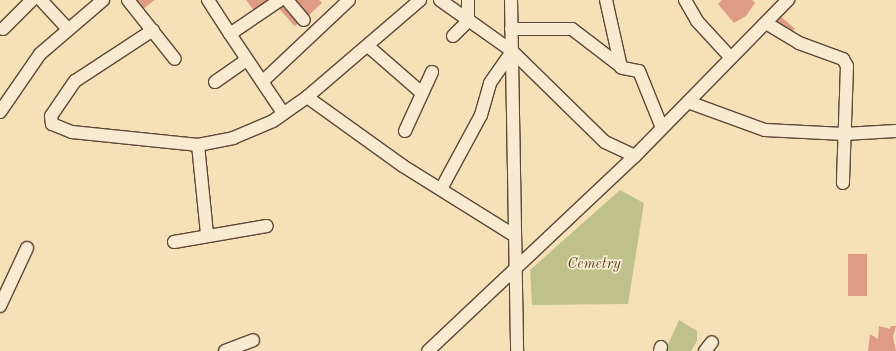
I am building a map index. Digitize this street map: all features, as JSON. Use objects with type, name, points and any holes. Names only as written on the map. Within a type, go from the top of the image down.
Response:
[{"type":"street","points":[[3,30],[32,0]]},
{"type":"street","points":[[41,0],[67,28]]},
{"type":"street","points":[[0,111],[40,54],[67,28],[103,0]]},
{"type":"street","points":[[128,0],[175,59]]},
{"type":"street","points":[[208,0],[247,60],[263,80],[283,114]]},
{"type":"street","points":[[230,34],[280,0]]},
{"type":"street","points":[[287,0],[304,20]]},
{"type":"street","points":[[263,80],[349,0]]},
{"type":"street","points":[[153,30],[75,81],[50,121],[72,132],[198,145],[233,138],[283,114],[307,97],[369,47],[420,0]]},
{"type":"street","points":[[440,0],[512,51],[605,142],[635,156]]},
{"type":"street","points":[[453,36],[468,20],[468,0]]},
{"type":"street","points":[[511,0],[510,29],[512,51],[517,351]]},
{"type":"street","points":[[606,0],[620,67]]},
{"type":"street","points":[[685,0],[697,21],[731,58]]},
{"type":"street","points":[[428,351],[635,156],[788,0]]},
{"type":"street","points":[[766,23],[799,43],[843,59],[849,71],[844,134],[843,183]]},
{"type":"street","points":[[510,29],[572,29],[620,67],[640,72],[662,128]]},
{"type":"street","points":[[369,47],[422,93]]},
{"type":"street","points":[[441,189],[481,115],[490,83],[512,51]]},
{"type":"street","points":[[215,82],[247,60]]},
{"type":"street","points":[[405,131],[432,72]]},
{"type":"street","points":[[307,97],[441,189],[514,236]]},
{"type":"street","points":[[688,102],[758,129],[844,134],[896,131]]},
{"type":"street","points":[[198,145],[207,234]]},
{"type":"street","points":[[174,242],[207,234],[267,226]]},
{"type":"street","points":[[0,306],[3,291],[27,248]]},
{"type":"street","points":[[225,351],[253,340]]},
{"type":"green space","name":"Cemetry","points":[[620,190],[644,203],[628,304],[532,305],[530,270]]},
{"type":"green space","points":[[679,320],[697,331],[697,341],[691,351],[665,351]]},
{"type":"building","points":[[137,0],[155,0],[143,9]]},
{"type":"building","points":[[246,0],[267,0],[268,2],[255,12]]},
{"type":"building","points":[[282,0],[301,21],[295,26],[276,5]]},
{"type":"building","points":[[294,0],[319,0],[322,3],[308,16]]},
{"type":"building","points":[[722,0],[752,0],[755,3],[746,16],[734,23],[718,4]]},
{"type":"building","points":[[779,15],[795,29],[788,36],[772,23]]},
{"type":"building","points":[[848,254],[867,254],[867,296],[848,296]]},
{"type":"building","points":[[879,326],[890,329],[891,326],[896,326],[893,337],[896,351],[868,351],[870,334],[878,339]]}]
